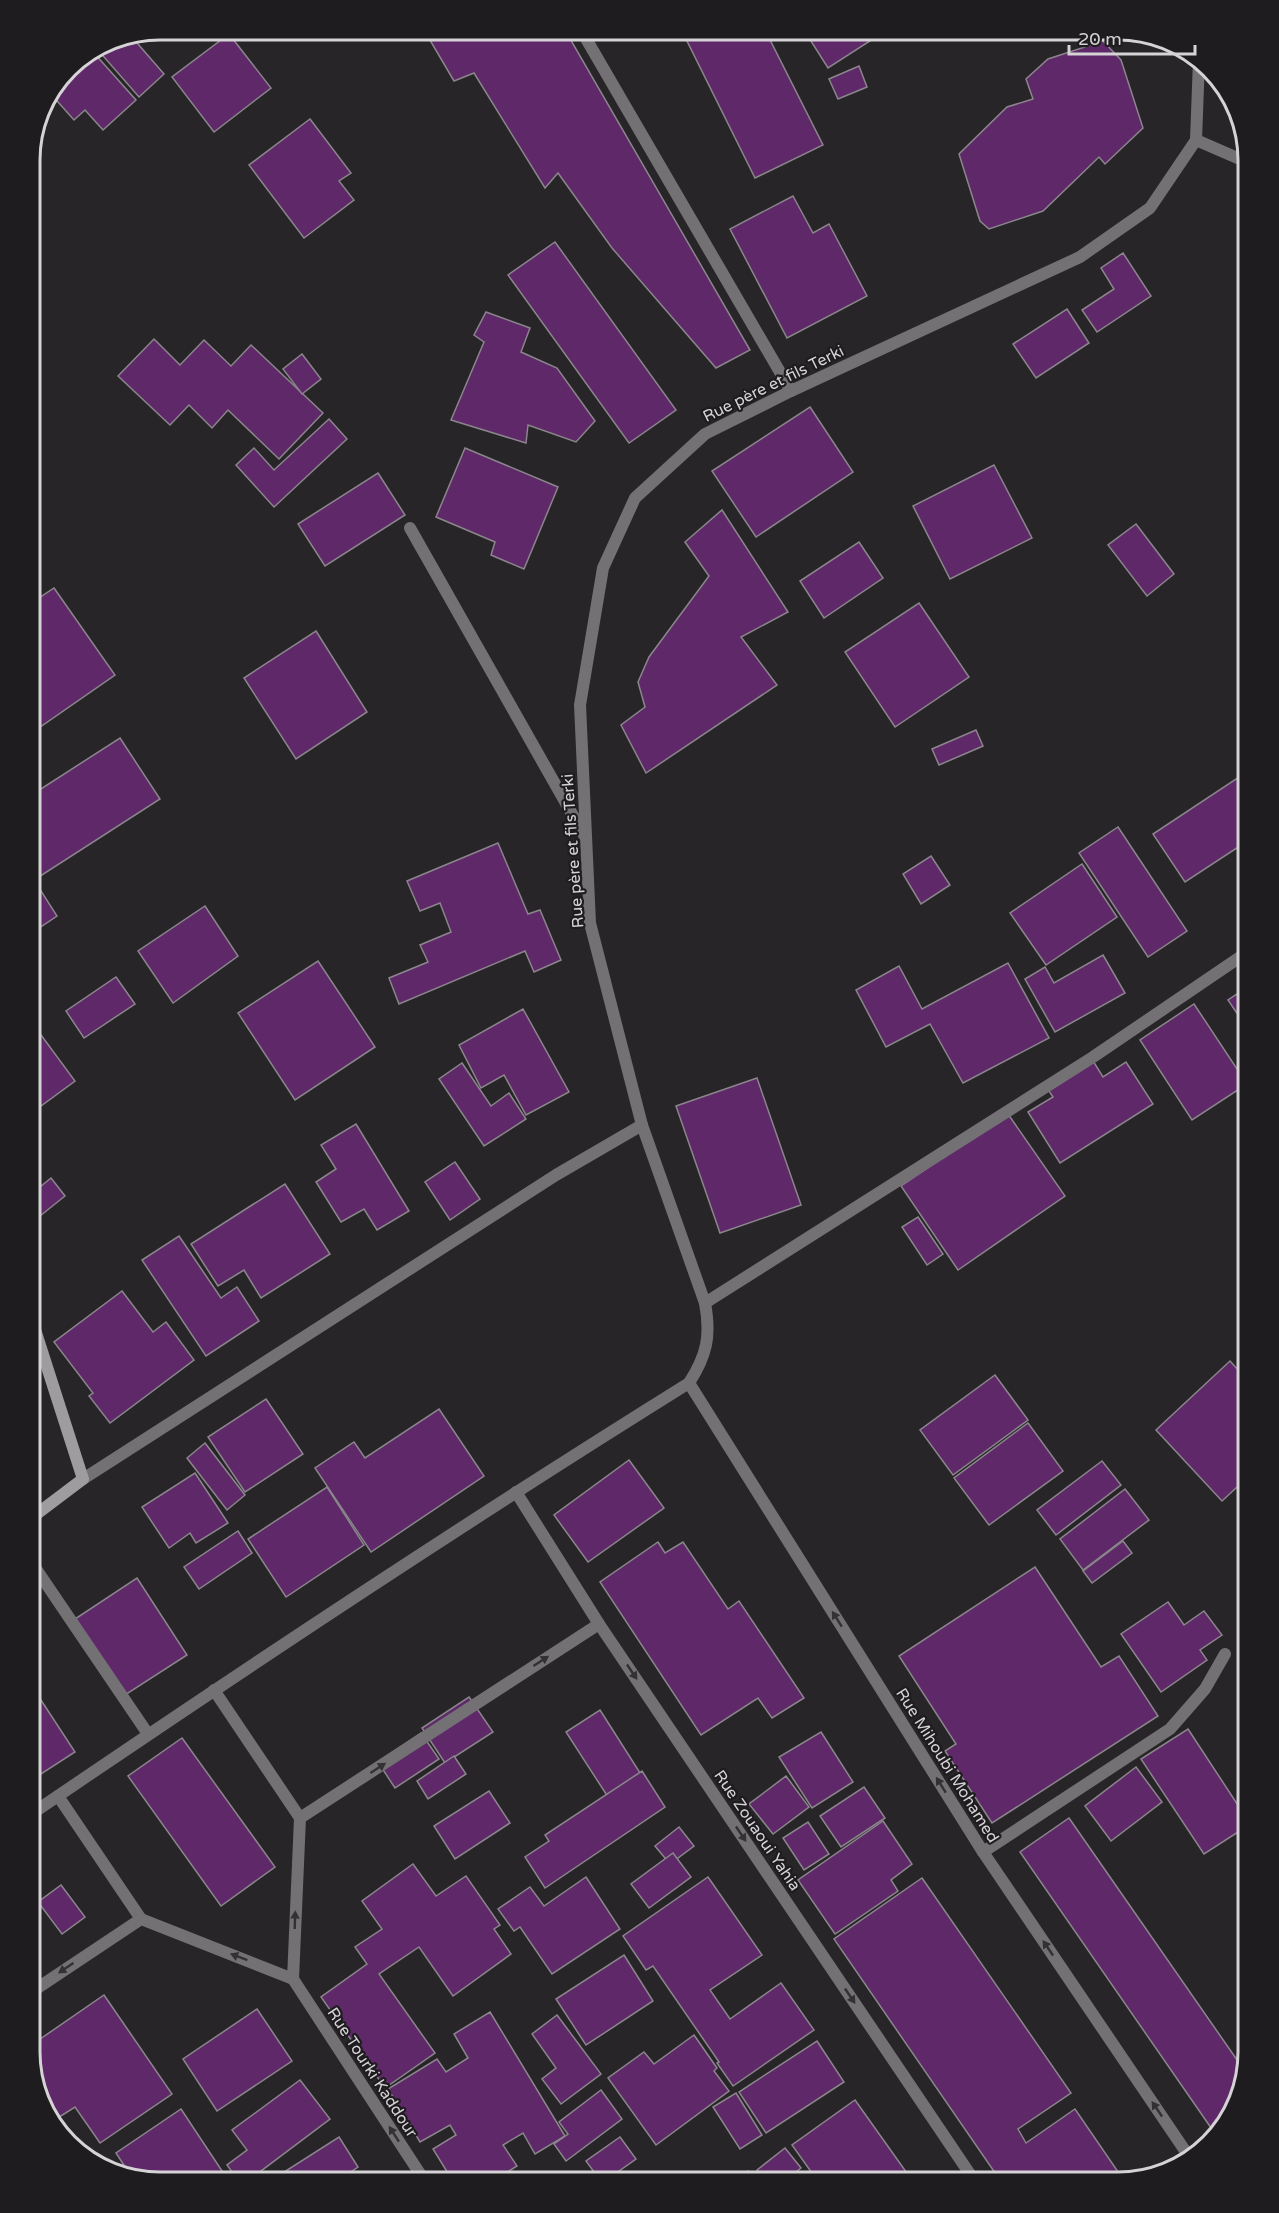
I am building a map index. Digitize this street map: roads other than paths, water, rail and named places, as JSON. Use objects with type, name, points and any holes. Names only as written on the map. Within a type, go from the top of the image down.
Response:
[{"type":"street","points":[[587,40],[790,391]]},
{"type":"street","points":[[1199,71],[1196,140],[1238,158]]},
{"type":"street","name":"Rue père et fils Terki","points":[[689,1383],[701,1364],[710,1326],[705,1303],[642,1125],[590,923],[580,705],[603,568],[634,498],[705,434],[790,391],[1080,257],[1150,208],[1196,140]]},
{"type":"street","points":[[410,528],[586,838]]},
{"type":"street","points":[[705,1303],[1094,1057],[1238,959]]},
{"type":"street","points":[[40,1511],[83,1479],[546,1181],[642,1125]]},
{"type":"street","points":[[40,1346],[83,1479]]},
{"type":"street","points":[[40,1808],[214,1690],[516,1492],[689,1383]]},
{"type":"street","name":"Rue Mihoubi Mohamed","points":[[689,1383],[983,1852],[1186,2152]]},
{"type":"street","name":"Rue Zouaoui Yahia","points":[[516,1492],[599,1624],[969,2172]]},
{"type":"street","points":[[40,1575],[148,1734]]},
{"type":"street","points":[[300,1818],[599,1624]]},
{"type":"street","points":[[983,1852],[1170,1729],[1205,1689],[1225,1654]]},
{"type":"street","points":[[58,1796],[141,1919],[293,1979],[300,1818],[214,1690]]},
{"type":"street","points":[[40,1986],[141,1919]]},
{"type":"street","name":"Rue Tourki Kaddour","points":[[293,1979],[419,2172]]}]
